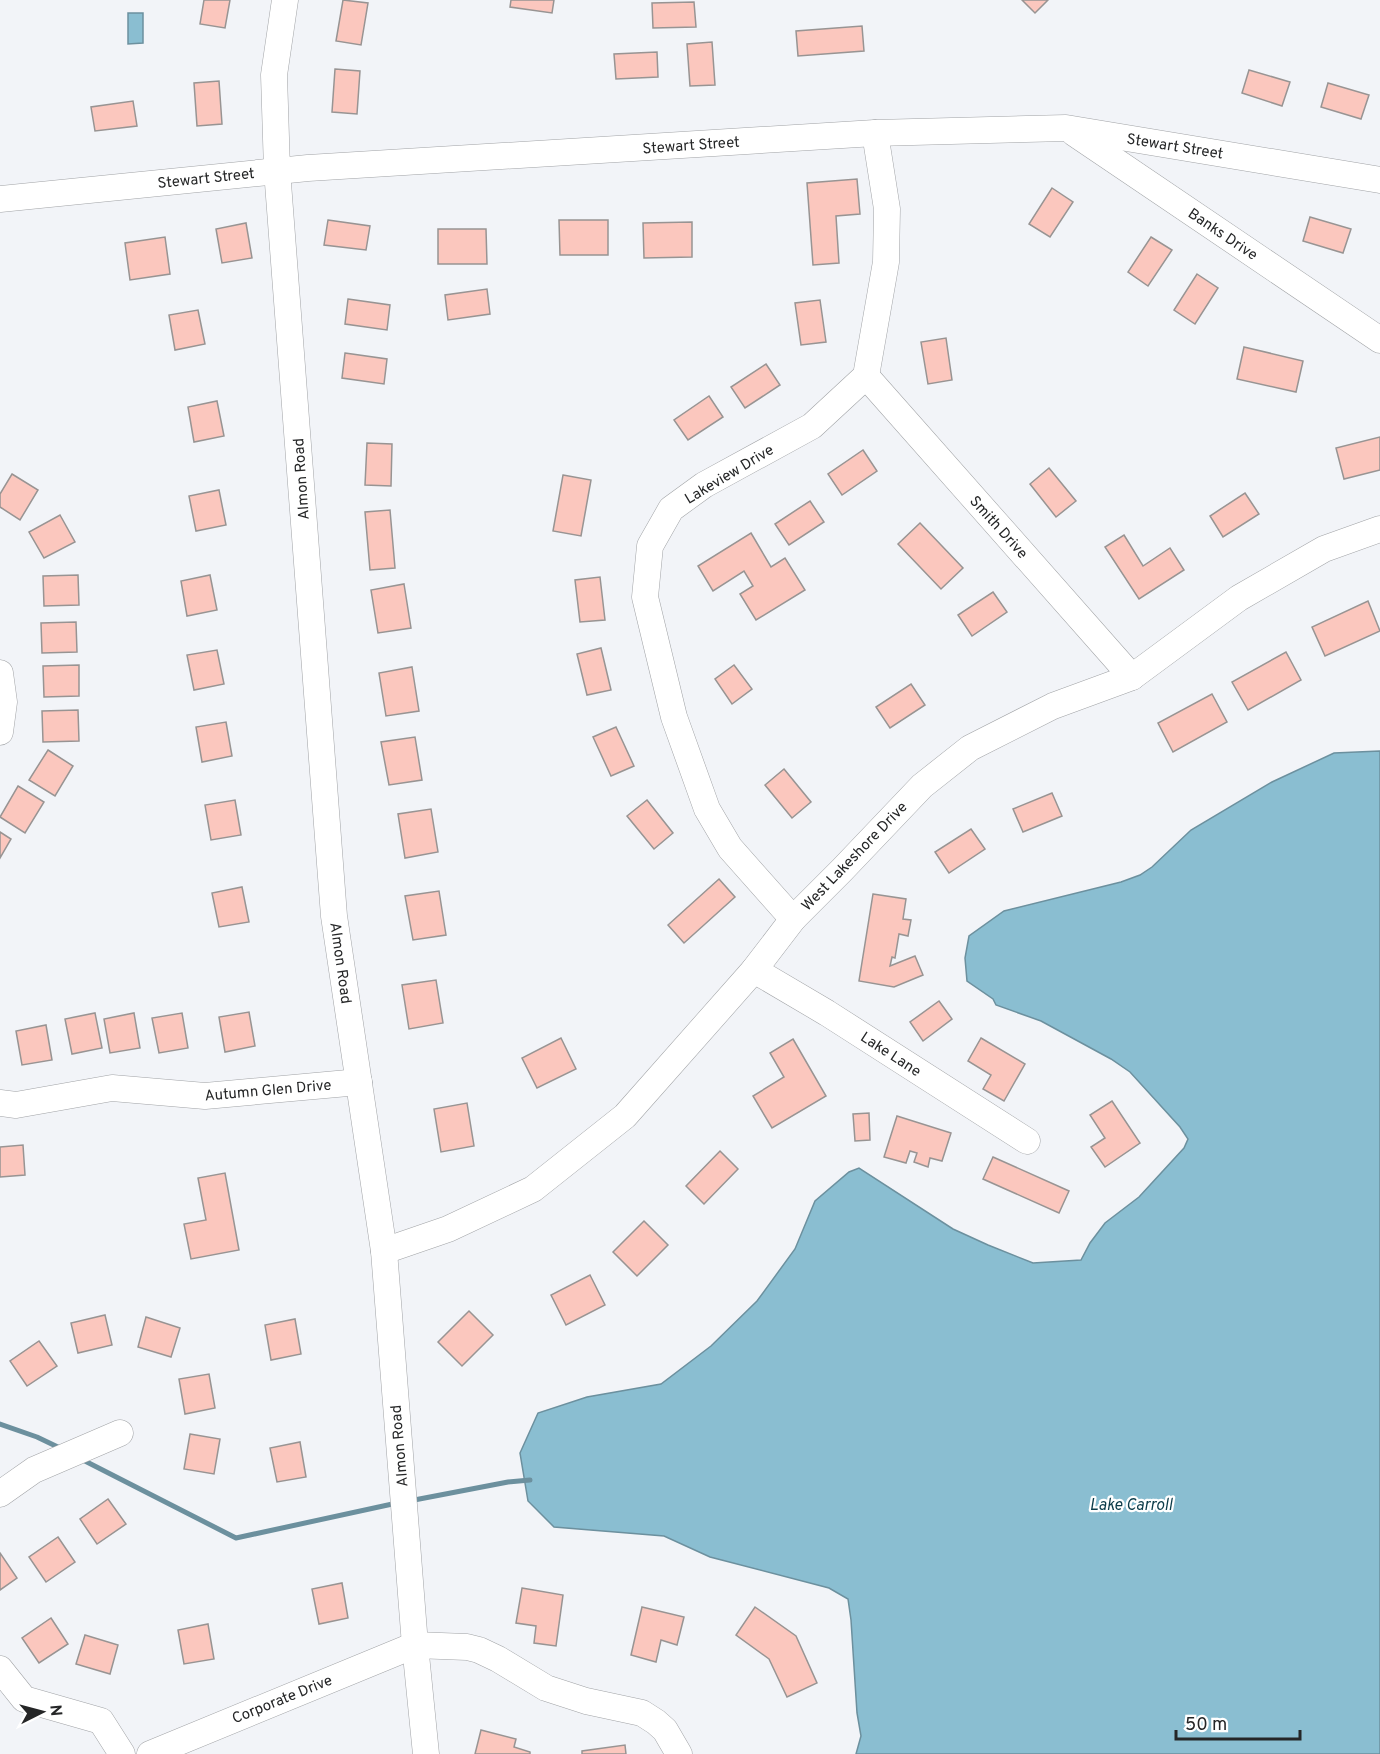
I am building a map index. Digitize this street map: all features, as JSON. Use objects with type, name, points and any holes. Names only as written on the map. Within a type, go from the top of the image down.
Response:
[{"type":"street","name":"Almon Road","points":[[285,0],[274,75],[277,170],[334,916],[384,1251],[415,1645],[426,1754]]},
{"type":"street","name":"Stewart Street","points":[[0,199],[277,170],[875,133],[1066,128],[1380,180]]},
{"type":"street","name":"Banks Drive","points":[[1066,128],[1380,340]]},
{"type":"street","points":[[866,376],[886,262],[888,209],[875,133]]},
{"type":"street","name":"Smith Drive","points":[[866,376],[1132,677]]},
{"type":"street","name":"Lakeview Drive","points":[[793,919],[730,848],[707,809],[674,717],[645,597],[651,546],[671,509],[704,484],[812,426],[866,376]]},
{"type":"street","name":"West Lakeshore Drive","points":[[384,1251],[448,1229],[533,1189],[625,1116],[754,970],[793,919],[922,786],[970,748],[1053,706],[1132,677],[1239,598],[1324,549],[1380,528]]},
{"type":"street","points":[[0,673],[4,702],[0,732]]},
{"type":"street","name":"Lake Lane","points":[[754,970],[827,1013],[1027,1141]]},
{"type":"street","name":"Autumn Glen Drive","points":[[0,1103],[16,1105],[112,1088],[205,1096],[359,1082]]},
{"type":"street","points":[[0,1494],[34,1470],[120,1434]]},
{"type":"street","points":[[415,1645],[467,1647],[479,1650],[546,1688],[585,1701],[642,1713],[665,1730],[679,1754]]},
{"type":"street","name":"Corporate Drive","points":[[150,1754],[415,1645]]},
{"type":"street","points":[[0,1669],[24,1699],[101,1721],[122,1754]]},
{"type":"water","points":[[128,13],[143,13],[143,43],[128,44]]},
{"type":"water","name":"Lake Carroll","points":[[1380,751],[1380,1754],[856,1754],[861,1736],[857,1713],[848,1599],[829,1588],[710,1557],[664,1536],[554,1527],[528,1501],[520,1453],[538,1413],[587,1397],[661,1384],[711,1346],[757,1301],[795,1249],[815,1201],[849,1172],[859,1168],[953,1229],[1033,1263],[1081,1260],[1105,1223],[1139,1197],[1184,1148],[1188,1139],[1180,1127],[1130,1072],[1111,1059],[1041,1021],[996,1005],[993,999],[967,981],[965,958],[969,936],[1004,911],[1121,882],[1140,875],[1152,867],[1191,830],[1272,782],[1334,753]]},
{"type":"building","points":[[204,0],[230,0],[225,28],[200,24]]},
{"type":"building","points":[[343,0],[368,3],[361,45],[336,41]]},
{"type":"building","points":[[511,0],[554,0],[552,13],[510,7]]},
{"type":"building","points":[[1022,0],[1048,0],[1035,13]]},
{"type":"building","points":[[694,2],[696,27],[653,28],[652,3]]},
{"type":"building","points":[[862,26],[864,51],[798,56],[796,31]]},
{"type":"building","points":[[712,42],[715,85],[690,86],[687,44]]},
{"type":"building","points":[[657,52],[658,77],[616,79],[614,54]]},
{"type":"building","points":[[335,69],[360,71],[357,114],[332,112]]},
{"type":"building","points":[[1249,70],[1290,82],[1282,106],[1242,93]]},
{"type":"building","points":[[219,81],[222,124],[197,126],[194,83]]},
{"type":"building","points":[[1328,83],[1369,95],[1361,119],[1321,107]]},
{"type":"building","points":[[133,101],[137,126],[95,131],[91,107]]},
{"type":"building","points":[[857,179],[860,214],[836,216],[839,263],[813,265],[807,183]]},
{"type":"building","points":[[1052,188],[1073,202],[1050,237],[1029,224]]},
{"type":"building","points":[[1310,217],[1351,229],[1343,253],[1303,241]]},
{"type":"building","points":[[328,220],[370,226],[366,250],[324,245]]},
{"type":"building","points":[[559,220],[608,220],[608,255],[560,255]]},
{"type":"building","points":[[692,222],[692,257],[644,258],[643,223]]},
{"type":"building","points":[[246,223],[252,258],[222,263],[216,229]]},
{"type":"building","points":[[438,229],[486,229],[487,264],[438,264]]},
{"type":"building","points":[[165,237],[170,274],[130,280],[125,243]]},
{"type":"building","points":[[1151,237],[1172,250],[1148,286],[1128,272]]},
{"type":"building","points":[[1197,274],[1218,288],[1195,324],[1174,310]]},
{"type":"building","points":[[487,289],[490,314],[448,320],[445,295]]},
{"type":"building","points":[[348,299],[390,305],[387,330],[345,324]]},
{"type":"building","points":[[820,300],[826,342],[801,345],[795,303]]},
{"type":"building","points":[[198,310],[205,344],[175,350],[169,315]]},
{"type":"building","points":[[946,338],[952,380],[928,384],[921,342]]},
{"type":"building","points":[[1244,347],[1303,361],[1296,392],[1237,379]]},
{"type":"building","points":[[345,353],[387,359],[384,384],[342,378]]},
{"type":"building","points":[[766,364],[780,385],[745,408],[731,387]]},
{"type":"building","points":[[709,396],[723,417],[688,440],[674,420]]},
{"type":"building","points":[[217,401],[224,436],[194,442],[188,407]]},
{"type":"building","points":[[1380,437],[1380,470],[1344,479],[1336,448]]},
{"type":"building","points":[[367,443],[392,444],[391,486],[365,485]]},
{"type":"building","points":[[863,450],[877,471],[842,495],[828,474]]},
{"type":"building","points":[[1049,468],[1076,501],[1056,517],[1030,484]]},
{"type":"building","points":[[12,474],[38,490],[20,520],[0,507],[0,494]]},
{"type":"building","points":[[563,475],[591,480],[581,536],[553,531]]},
{"type":"building","points":[[219,490],[226,525],[196,531],[189,496]]},
{"type":"building","points":[[1245,493],[1259,514],[1223,537],[1210,516]]},
{"type":"building","points":[[810,501],[824,522],[789,545],[775,524]]},
{"type":"building","points":[[390,510],[395,568],[370,570],[365,512]]},
{"type":"building","points":[[60,515],[75,542],[44,558],[29,532]]},
{"type":"building","points":[[920,523],[963,568],[941,589],[898,544]]},
{"type":"building","points":[[751,533],[771,567],[785,558],[805,590],[756,620],[740,594],[753,586],[744,571],[713,591],[698,566]]},
{"type":"building","points":[[1124,535],[1143,566],[1170,548],[1184,570],[1139,599],[1105,547]]},
{"type":"building","points":[[78,575],[79,605],[44,606],[43,576]]},
{"type":"building","points":[[210,575],[217,610],[187,616],[181,581]]},
{"type":"building","points":[[600,577],[605,620],[580,622],[575,580]]},
{"type":"building","points":[[404,584],[411,628],[378,633],[371,590]]},
{"type":"building","points":[[993,592],[1007,612],[972,636],[958,615]]},
{"type":"building","points":[[1368,601],[1380,631],[1325,656],[1312,627]]},
{"type":"building","points":[[76,622],[77,652],[42,653],[41,623]]},
{"type":"building","points":[[601,648],[611,690],[587,695],[577,654]]},
{"type":"building","points":[[217,650],[224,684],[194,690],[187,655]]},
{"type":"building","points":[[1286,652],[1301,680],[1248,710],[1232,682]]},
{"type":"building","points":[[79,665],[79,696],[44,697],[43,666]]},
{"type":"building","points":[[734,665],[752,689],[732,704],[715,679]]},
{"type":"building","points":[[412,667],[419,711],[386,716],[379,673]]},
{"type":"building","points":[[911,684],[925,705],[890,728],[876,707]]},
{"type":"building","points":[[1212,694],[1227,722],[1173,752],[1158,723]]},
{"type":"building","points":[[78,710],[79,741],[43,742],[42,711]]},
{"type":"building","points":[[226,722],[232,756],[202,762],[196,727]]},
{"type":"building","points":[[616,727],[634,766],[611,776],[593,737]]},
{"type":"building","points":[[415,737],[422,780],[389,785],[381,742]]},
{"type":"building","points":[[48,750],[73,766],[55,796],[29,780]]},
{"type":"building","points":[[784,769],[811,802],[792,818],[765,785]]},
{"type":"building","points":[[18,786],[44,802],[25,833],[0,817]]},
{"type":"building","points":[[1052,793],[1062,816],[1023,832],[1013,809]]},
{"type":"building","points":[[235,800],[241,835],[211,840],[205,805]]},
{"type":"building","points":[[647,800],[673,833],[654,849],[627,816]]},
{"type":"building","points":[[431,809],[438,852],[405,858],[398,814]]},
{"type":"building","points":[[971,829],[985,849],[949,873],[935,852]]},
{"type":"building","points":[[0,832],[11,839],[0,858]]},
{"type":"building","points":[[719,879],[735,897],[684,943],[668,925]]},
{"type":"building","points":[[242,887],[249,922],[219,927],[212,893]]},
{"type":"building","points":[[439,891],[446,935],[413,940],[405,896]]},
{"type":"building","points":[[873,894],[906,899],[903,919],[911,920],[908,936],[899,934],[895,958],[892,957],[890,966],[915,956],[923,975],[894,987],[859,981]]},
{"type":"building","points":[[436,980],[443,1023],[409,1029],[402,985]]},
{"type":"building","points":[[939,1001],[952,1019],[923,1041],[910,1022]]},
{"type":"building","points":[[249,1012],[255,1046],[225,1052],[219,1017]]},
{"type":"building","points":[[95,1013],[102,1048],[72,1054],[65,1019]]},
{"type":"building","points":[[134,1013],[140,1048],[110,1053],[104,1019]]},
{"type":"building","points":[[182,1013],[188,1048],[159,1053],[152,1018]]},
{"type":"building","points":[[46,1025],[52,1060],[22,1065],[16,1031]]},
{"type":"building","points":[[561,1038],[576,1069],[537,1088],[522,1058]]},
{"type":"building","points":[[981,1038],[1025,1064],[1004,1101],[983,1089],[991,1075],[968,1061]]},
{"type":"building","points":[[793,1039],[826,1096],[772,1128],[753,1096],[784,1077],[770,1053]]},
{"type":"building","points":[[1112,1101],[1140,1143],[1105,1167],[1091,1147],[1105,1138],[1090,1115]]},
{"type":"building","points":[[467,1103],[474,1146],[441,1152],[434,1109]]},
{"type":"building","points":[[869,1113],[870,1140],[855,1141],[853,1114]]},
{"type":"building","points":[[897,1116],[951,1133],[942,1161],[930,1158],[928,1167],[914,1162],[917,1153],[910,1151],[906,1163],[884,1157]]},
{"type":"building","points":[[23,1145],[25,1175],[0,1177],[0,1147]]},
{"type":"building","points":[[720,1151],[738,1169],[704,1204],[686,1186]]},
{"type":"building","points":[[993,1157],[1069,1191],[1059,1213],[983,1179]]},
{"type":"building","points":[[225,1173],[239,1250],[191,1259],[184,1224],[206,1220],[198,1178]]},
{"type":"building","points":[[644,1221],[668,1245],[637,1276],[613,1252]]},
{"type":"building","points":[[590,1275],[605,1305],[566,1325],[551,1295]]},
{"type":"building","points":[[469,1311],[493,1335],[462,1366],[438,1342]]},
{"type":"building","points":[[105,1315],[112,1345],[78,1353],[71,1323]]},
{"type":"building","points":[[146,1317],[180,1328],[171,1357],[138,1347]]},
{"type":"building","points":[[295,1319],[301,1354],[271,1360],[265,1325]]},
{"type":"building","points":[[39,1341],[57,1366],[27,1386],[10,1361]]},
{"type":"building","points":[[209,1374],[215,1408],[185,1414],[179,1379]]},
{"type":"building","points":[[190,1434],[220,1439],[214,1474],[184,1469]]},
{"type":"building","points":[[300,1442],[306,1477],[277,1482],[270,1448]]},
{"type":"building","points":[[108,1499],[126,1524],[97,1544],[80,1519]]},
{"type":"building","points":[[58,1537],[75,1562],[46,1582],[29,1557]]},
{"type":"building","points":[[0,1553],[17,1578],[0,1590]]},
{"type":"building","points":[[342,1583],[348,1618],[319,1624],[312,1589]]},
{"type":"building","points":[[522,1588],[563,1595],[556,1646],[534,1643],[536,1626],[516,1623]]},
{"type":"building","points":[[642,1607],[684,1617],[677,1645],[661,1640],[656,1662],[631,1655]]},
{"type":"building","points":[[755,1607],[796,1636],[817,1683],[787,1697],[769,1659],[736,1635]]},
{"type":"building","points":[[51,1618],[68,1644],[39,1663],[22,1638]]},
{"type":"building","points":[[208,1624],[214,1659],[184,1664],[178,1630]]},
{"type":"building","points":[[85,1635],[118,1645],[110,1674],[76,1664]]},
{"type":"building","points":[[481,1730],[516,1739],[514,1747],[530,1752],[530,1754],[475,1754]]},
{"type":"building","points":[[625,1745],[626,1754],[582,1754],[582,1751]]},
{"type":"waterway","points":[[0,1424],[62,1449]]},
{"type":"waterway","points":[[81,1459],[236,1538],[397,1503]]},
{"type":"waterway","points":[[409,1501],[530,1480]]}]
